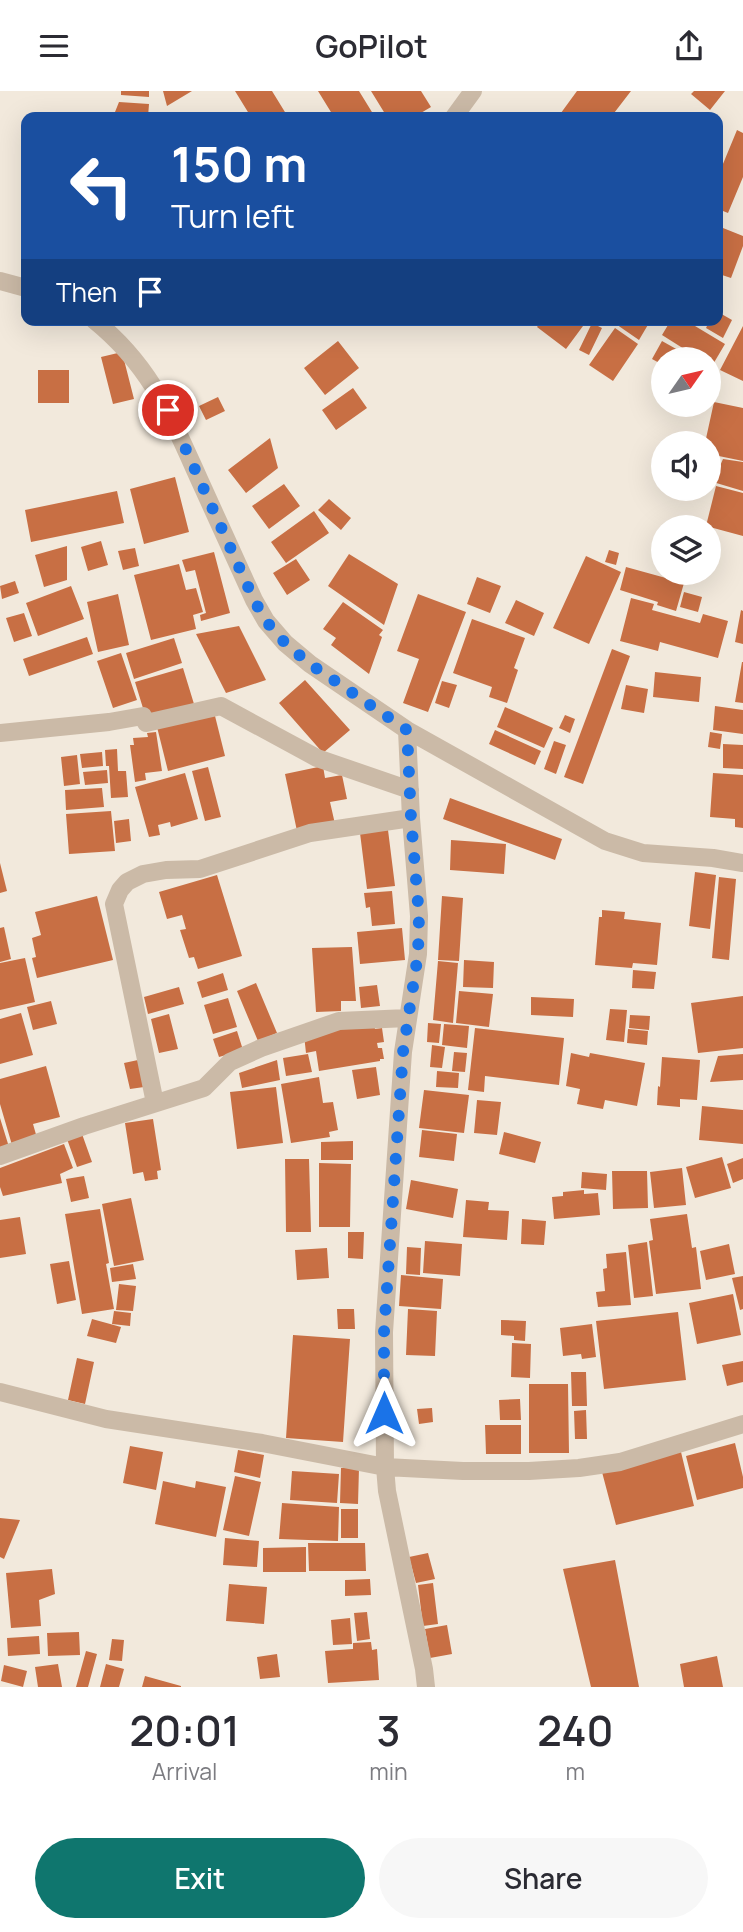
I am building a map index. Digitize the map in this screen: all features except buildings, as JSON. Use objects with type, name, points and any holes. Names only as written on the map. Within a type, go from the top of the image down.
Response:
[{"type":"street","points":[[458,112],[473,91]]},
{"type":"street","points":[[0,281],[21,287]]},
{"type":"street","points":[[101,326],[115,337],[143,369],[168,410],[266,621],[285,643],[310,664],[407,730],[606,841],[643,853],[743,863]]},
{"type":"street","points":[[0,733],[143,716],[146,723],[221,706],[317,758],[410,790]]},
{"type":"street","points":[[407,730],[419,916],[418,954],[403,1052],[384,1332],[385,1467],[387,1491],[426,1687]]},
{"type":"street","points":[[155,1103],[114,904],[127,882],[143,874],[200,869],[310,833],[411,818]]},
{"type":"street","points":[[0,1156],[204,1088],[230,1062],[261,1048],[339,1021],[408,1018]]},
{"type":"street","points":[[0,1392],[106,1419],[262,1443],[385,1467],[463,1471],[529,1471],[620,1462],[743,1424]]},
{"type":"route","points":[[168,410],[266,621],[285,643],[310,664],[407,730],[419,916],[418,954],[403,1052],[384,1332],[384,1413]]}]
